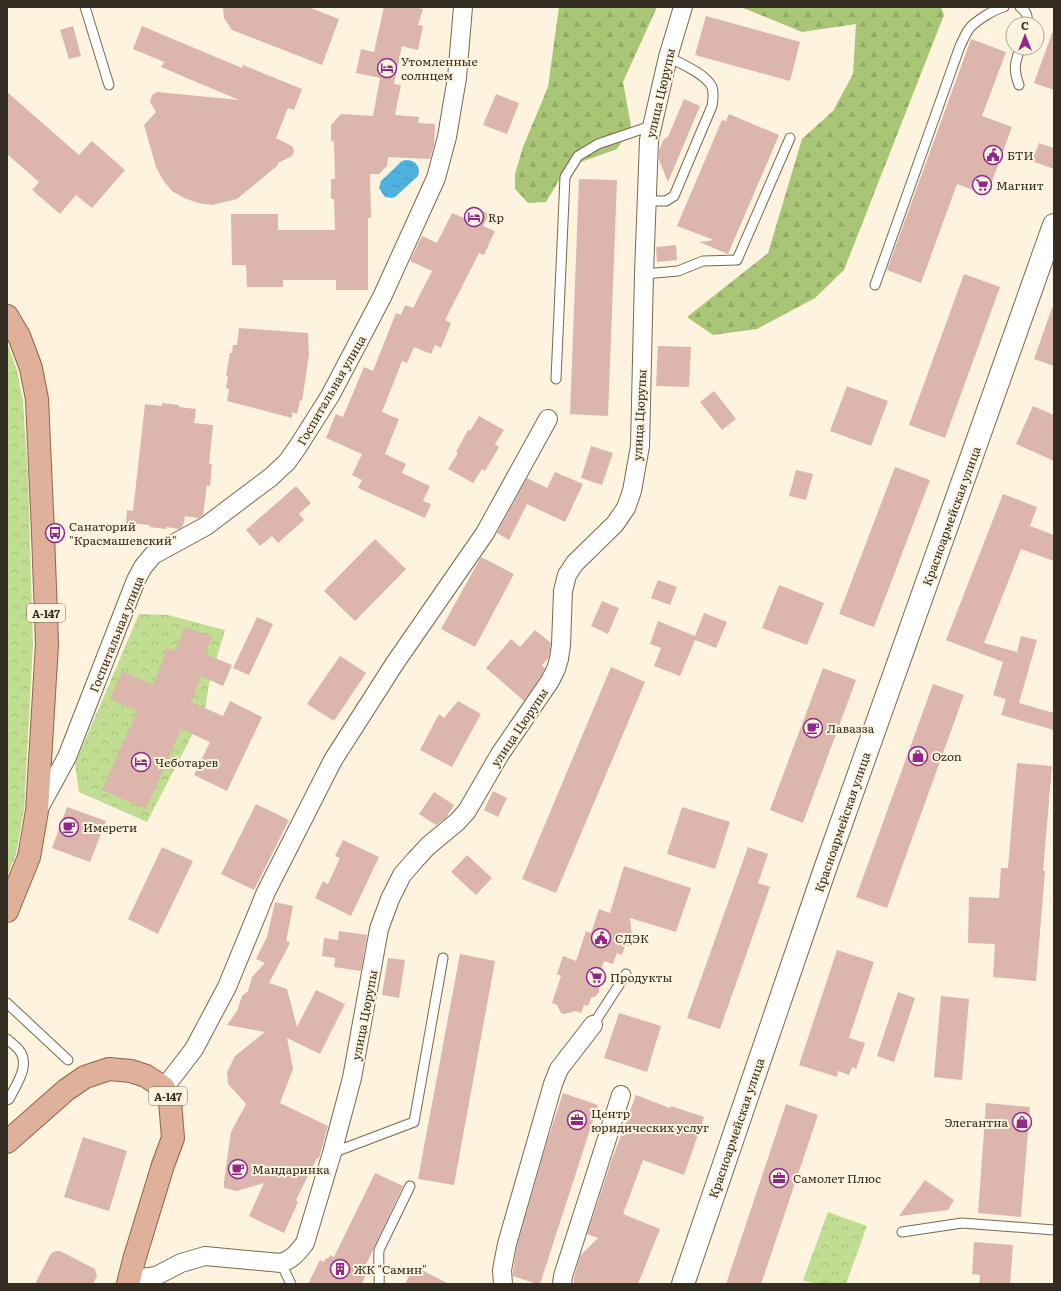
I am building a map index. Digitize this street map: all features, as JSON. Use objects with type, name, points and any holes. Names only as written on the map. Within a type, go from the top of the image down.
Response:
[{"type":"main road","name":"А-147","points":[[7,316],[19,336],[31,368],[37,399],[47,644],[37,811],[29,857],[7,911]]},
{"type":"main road","name":"А-147","points":[[7,1142],[66,1090],[85,1078],[109,1070],[131,1071],[146,1076],[164,1088],[170,1101],[173,1138],[163,1165],[128,1282]]},
{"type":"street","name":"Госпитальная улица","points":[[37,811],[67,757],[136,580],[148,560],[164,548],[206,526],[270,477],[287,462],[298,448],[330,396],[382,297],[436,178],[447,137],[457,78],[463,7]]},
{"type":"street","name":"улица Цюрупы","points":[[281,1263],[296,1255],[305,1242],[332,1153],[352,1078],[379,928],[390,899],[402,875],[415,860],[428,846],[457,822],[467,811],[500,754],[550,681],[559,659],[563,591],[567,575],[575,563],[615,524],[626,508],[632,491],[640,446],[647,156],[651,126],[668,57],[683,7]]},
{"type":"street","name":"Красноармейская улица","points":[[684,1284],[825,868],[1054,226]]},
{"type":"street","points":[[164,1088],[194,1049],[227,987],[266,892],[333,760],[395,663],[485,533],[548,419]]},
{"type":"street","points":[[503,1284],[502,1270],[507,1244],[553,1084],[559,1070],[593,1025]]},
{"type":"street","points":[[562,1284],[563,1276],[621,1095]]},
{"type":"street","points":[[128,1282],[156,1276],[180,1263],[205,1256],[281,1263]]},
{"type":"lane","points":[[85,7],[109,85]]},
{"type":"lane","points":[[875,285],[960,46],[969,29],[999,8],[1004,7]]},
{"type":"lane","points":[[1018,56],[1015,66],[1015,76],[1019,85]]},
{"type":"lane","points":[[647,201],[666,201],[674,196],[712,106],[714,96],[712,86],[698,72],[668,57]]},
{"type":"lane","points":[[556,379],[565,177],[578,156],[598,144],[651,126]]},
{"type":"lane","points":[[644,274],[678,271],[703,261],[737,260],[790,138]]},
{"type":"lane","points":[[332,1153],[414,1122],[443,958]]},
{"type":"lane","points":[[593,1025],[626,974]]},
{"type":"lane","points":[[7,1003],[68,1060]]},
{"type":"lane","points":[[7,1039],[20,1051],[23,1060],[23,1072],[7,1100]]},
{"type":"lane","points":[[379,1284],[379,1250],[410,1186]]},
{"type":"lane","points":[[902,1232],[962,1223],[1054,1230]]},
{"type":"lane","points":[[281,1263],[291,1284]]},
{"type":"green space","points":[[559,7],[657,7],[623,82],[631,126],[617,149],[567,167],[546,202],[528,203],[515,189],[515,174],[523,147],[548,87]]},
{"type":"green space","points":[[741,7],[941,7],[944,15],[844,270],[815,298],[757,329],[713,335],[687,317],[768,253],[802,139],[833,111],[853,74],[856,24],[802,32]]},
{"type":"green space","points":[[7,343],[17,370],[23,401],[28,478],[33,644],[24,810],[16,854],[7,877]]},
{"type":"green space","points":[[139,614],[168,615],[225,630],[209,684],[205,710],[147,822],[79,792],[75,764]]},
{"type":"green space","points":[[828,1212],[867,1226],[846,1284],[816,1284],[803,1280]]},
{"type":"water","points":[[402,161],[413,161],[417,165],[419,170],[418,176],[395,197],[385,197],[379,188],[381,181]]},
{"type":"building","points":[[223,7],[308,7],[339,19],[322,65],[232,30],[224,18]]},
{"type":"building","points":[[384,7],[414,7],[423,9],[418,25],[423,26],[418,50],[402,46],[394,84],[401,85],[395,115],[419,117],[418,123],[435,124],[434,145],[430,159],[388,157],[387,166],[379,174],[370,174],[371,218],[368,218],[368,290],[336,290],[336,280],[283,280],[283,287],[247,287],[246,265],[232,265],[231,214],[278,214],[278,230],[335,230],[334,199],[331,199],[331,179],[335,179],[334,142],[331,141],[331,125],[341,114],[373,116],[380,78],[356,73],[361,49],[374,52]]},
{"type":"building","points":[[706,16],[800,42],[790,81],[695,55]]},
{"type":"building","points":[[73,26],[81,56],[69,59],[60,30]]},
{"type":"building","points":[[142,26],[242,68],[243,65],[302,89],[294,110],[288,108],[276,138],[292,146],[294,151],[292,156],[278,163],[278,165],[237,199],[212,205],[198,203],[184,198],[172,191],[163,180],[156,167],[144,125],[156,112],[150,102],[152,95],[157,92],[239,100],[161,67],[164,62],[133,49]]},
{"type":"building","points":[[1052,33],[1054,33],[1054,90],[1034,83],[1045,56]]},
{"type":"building","points":[[971,39],[1005,52],[982,116],[1012,127],[987,195],[957,184],[921,283],[887,270]]},
{"type":"building","points":[[7,92],[79,155],[92,141],[125,170],[92,208],[76,195],[60,214],[32,190],[39,182],[7,154]]},
{"type":"building","points":[[496,94],[519,103],[507,134],[483,125]]},
{"type":"building","points":[[684,99],[700,106],[668,182],[659,160],[659,150],[664,139],[668,137]]},
{"type":"building","points":[[729,114],[779,135],[728,254],[699,242],[714,240],[677,226],[722,120],[726,121]]},
{"type":"building","points":[[1039,143],[1054,148],[1054,169],[1032,161]]},
{"type":"building","points":[[579,179],[617,180],[608,416],[570,414]]},
{"type":"building","points":[[472,206],[489,214],[483,226],[495,231],[484,255],[479,253],[445,320],[451,323],[441,348],[435,345],[431,354],[414,347],[407,363],[402,361],[382,412],[399,419],[385,454],[406,464],[402,473],[430,486],[423,501],[431,504],[425,518],[358,488],[362,480],[352,475],[362,454],[326,438],[336,414],[343,417],[364,367],[373,371],[396,313],[401,315],[405,305],[413,308],[432,271],[410,261],[422,236],[437,243],[452,213],[466,219]]},
{"type":"building","points":[[676,245],[677,260],[657,262],[656,247]]},
{"type":"building","points":[[964,274],[1000,287],[945,438],[909,425]]},
{"type":"building","points":[[1052,308],[1054,308],[1054,366],[1034,359]]},
{"type":"building","points":[[239,328],[308,333],[309,355],[302,401],[300,400],[297,414],[292,412],[292,418],[227,401],[229,389],[226,388],[228,376],[226,376],[230,353],[232,353],[233,345],[237,345]]},
{"type":"building","points":[[658,346],[691,347],[689,387],[656,386]]},
{"type":"building","points":[[847,386],[888,401],[871,446],[830,431]]},
{"type":"building","points":[[714,391],[736,419],[722,430],[700,402]]},
{"type":"building","points":[[162,403],[196,409],[194,423],[213,425],[209,464],[212,464],[210,486],[207,485],[203,515],[199,518],[185,516],[183,526],[179,529],[166,527],[166,529],[149,527],[150,525],[126,523],[127,510],[133,511],[145,404],[162,406]]},
{"type":"building","points":[[1033,406],[1054,415],[1054,461],[1016,444]]},
{"type":"building","points":[[479,416],[504,430],[495,444],[499,447],[485,471],[482,469],[473,483],[448,469],[458,453],[456,452],[468,430],[470,431]]},
{"type":"building","points":[[591,446],[613,453],[602,485],[581,478]]},
{"type":"building","points":[[895,467],[930,480],[874,627],[839,614]]},
{"type":"building","points":[[796,470],[813,474],[806,500],[789,496]]},
{"type":"building","points":[[555,472],[583,484],[565,522],[527,504],[509,540],[497,533],[527,478],[547,488]]},
{"type":"building","points":[[296,486],[311,503],[299,514],[304,520],[278,543],[272,536],[260,546],[246,530]]},
{"type":"building","points":[[1003,494],[1037,507],[1030,526],[1054,535],[1054,561],[1021,549],[984,643],[1017,652],[1021,636],[1037,640],[1019,703],[1054,713],[1054,730],[1001,715],[1006,699],[993,695],[1003,662],[946,640]]},
{"type":"building","points":[[375,539],[406,569],[355,621],[324,591]]},
{"type":"building","points":[[481,557],[514,574],[475,647],[441,629]]},
{"type":"building","points":[[658,580],[677,587],[670,605],[651,598]]},
{"type":"building","points":[[779,585],[824,603],[807,645],[762,628]]},
{"type":"building","points":[[602,601],[619,608],[608,634],[591,626]]},
{"type":"building","points":[[704,613],[727,622],[716,648],[695,640],[680,676],[654,666],[661,648],[650,644],[658,621],[695,636]]},
{"type":"building","points":[[257,617],[273,624],[249,675],[233,668]]},
{"type":"building","points":[[185,627],[212,637],[205,654],[232,665],[223,686],[201,676],[191,702],[223,716],[230,701],[262,717],[227,791],[194,775],[210,742],[181,729],[146,809],[102,790],[137,711],[110,699],[122,671],[153,685],[167,648],[175,651]]},
{"type":"building","points":[[535,630],[551,643],[549,657],[542,665],[545,668],[541,676],[524,701],[486,668],[511,639],[520,647]]},
{"type":"building","points":[[340,656],[366,673],[334,721],[307,704]]},
{"type":"building","points":[[611,667],[645,682],[556,893],[522,879]]},
{"type":"building","points":[[823,668],[856,680],[803,823],[770,810]]},
{"type":"building","points":[[933,684],[964,695],[887,908],[856,897]]},
{"type":"building","points":[[458,701],[481,714],[452,767],[420,750],[439,714],[444,718]]},
{"type":"building","points":[[1017,763],[1052,766],[1036,981],[993,977],[995,944],[968,943],[969,897],[999,898],[1001,868],[1008,868]]},
{"type":"building","points":[[493,791],[507,798],[498,817],[484,810]]},
{"type":"building","points":[[434,792],[454,805],[446,818],[436,825],[419,814]]},
{"type":"building","points":[[256,804],[289,820],[254,890],[221,874]]},
{"type":"building","points":[[67,807],[106,821],[90,862],[52,848]]},
{"type":"building","points":[[682,807],[730,822],[715,869],[667,854]]},
{"type":"building","points":[[343,840],[379,857],[351,916],[315,898],[323,881],[328,884],[340,858],[335,856]]},
{"type":"building","points":[[162,847],[193,861],[158,934],[128,919]]},
{"type":"building","points":[[748,847],[768,854],[758,883],[770,887],[720,1029],[687,1018]]},
{"type":"building","points":[[467,855],[492,878],[476,895],[451,872]]},
{"type":"building","points":[[624,866],[691,888],[676,932],[630,918],[633,945],[625,946],[622,955],[617,953],[613,964],[604,961],[596,983],[599,987],[599,992],[596,996],[591,998],[588,1006],[584,1005],[581,1013],[576,1011],[564,1014],[561,1013],[557,1005],[552,1003],[561,976],[557,974],[563,956],[576,961],[586,931],[591,933],[599,909],[610,913]]},
{"type":"building","points":[[275,902],[293,906],[286,942],[287,941],[290,943],[269,983],[287,989],[297,1027],[316,990],[345,1004],[320,1054],[287,1038],[293,1069],[280,1103],[328,1126],[319,1159],[317,1158],[296,1200],[298,1202],[284,1233],[249,1216],[264,1183],[237,1191],[224,1188],[231,1132],[246,1104],[228,1084],[227,1072],[235,1056],[265,1032],[227,1025],[237,1011],[242,996],[248,991],[252,977],[265,963],[256,959],[267,937]]},
{"type":"building","points":[[339,931],[367,935],[361,971],[334,967],[335,958],[322,956],[324,938],[338,940]]},
{"type":"building","points":[[837,950],[874,962],[849,1038],[865,1043],[856,1069],[852,1067],[849,1075],[838,1071],[837,1077],[799,1065]]},
{"type":"building","points":[[460,954],[495,961],[454,1185],[418,1179]]},
{"type":"building","points":[[388,958],[405,960],[399,998],[382,995]]},
{"type":"building","points":[[898,992],[915,998],[894,1062],[877,1056]]},
{"type":"building","points":[[941,996],[969,999],[962,1080],[934,1077]]},
{"type":"building","points":[[619,1013],[661,1026],[647,1072],[604,1058]]},
{"type":"building","points":[[563,1093],[598,1105],[540,1284],[537,1284],[513,1276],[513,1271],[517,1246],[546,1145]]},
{"type":"building","points":[[636,1095],[670,1108],[671,1106],[704,1117],[684,1175],[643,1160],[623,1214],[660,1229],[638,1284],[574,1284],[574,1278],[580,1256],[598,1238],[587,1234],[611,1162]]},
{"type":"building","points":[[986,1103],[1030,1107],[1021,1217],[978,1213]]},
{"type":"building","points":[[786,1104],[818,1115],[761,1284],[726,1284]]},
{"type":"building","points":[[83,1137],[127,1151],[109,1211],[64,1197]]},
{"type":"building","points":[[375,1173],[403,1186],[365,1267],[364,1271],[367,1272],[362,1284],[308,1284],[320,1260],[324,1262],[330,1255],[334,1257]]},
{"type":"building","points":[[925,1180],[954,1200],[948,1210],[899,1216]]},
{"type":"building","points":[[974,1242],[1013,1245],[1010,1284],[979,1284],[980,1275],[972,1274]]},
{"type":"building","points":[[56,1251],[60,1251],[95,1269],[97,1276],[93,1284],[35,1284],[50,1255]]},
{"type":"building","points":[[414,1266],[449,1284],[405,1284]]},
{"type":"place","name":"Утомленные солнцем","points":[[387,68]]},
{"type":"place","name":"БТИ","points":[[993,155]]},
{"type":"place","name":"Магнит","points":[[982,185]]},
{"type":"place","name":"Rp","points":[[474,217]]},
{"type":"place","name":"Санаторий \"Красмашевский\"","points":[[55,533]]},
{"type":"place","name":"Лавазза","points":[[813,728]]},
{"type":"place","name":"Ozon","points":[[918,756]]},
{"type":"place","name":"Чеботарев","points":[[141,762]]},
{"type":"place","name":"Имерети","points":[[69,827]]},
{"type":"place","name":"СДЭК","points":[[601,938]]},
{"type":"place","name":"Продукты","points":[[596,977]]},
{"type":"place","name":"Центр юридических услуг","points":[[577,1120]]},
{"type":"place","name":"Элегантна","points":[[1022,1122]]},
{"type":"place","name":"Мандаринка","points":[[238,1169]]},
{"type":"place","name":"Самолет Плюс","points":[[779,1178]]},
{"type":"place","name":"ЖК \"Самин\"","points":[[340,1269]]}]
